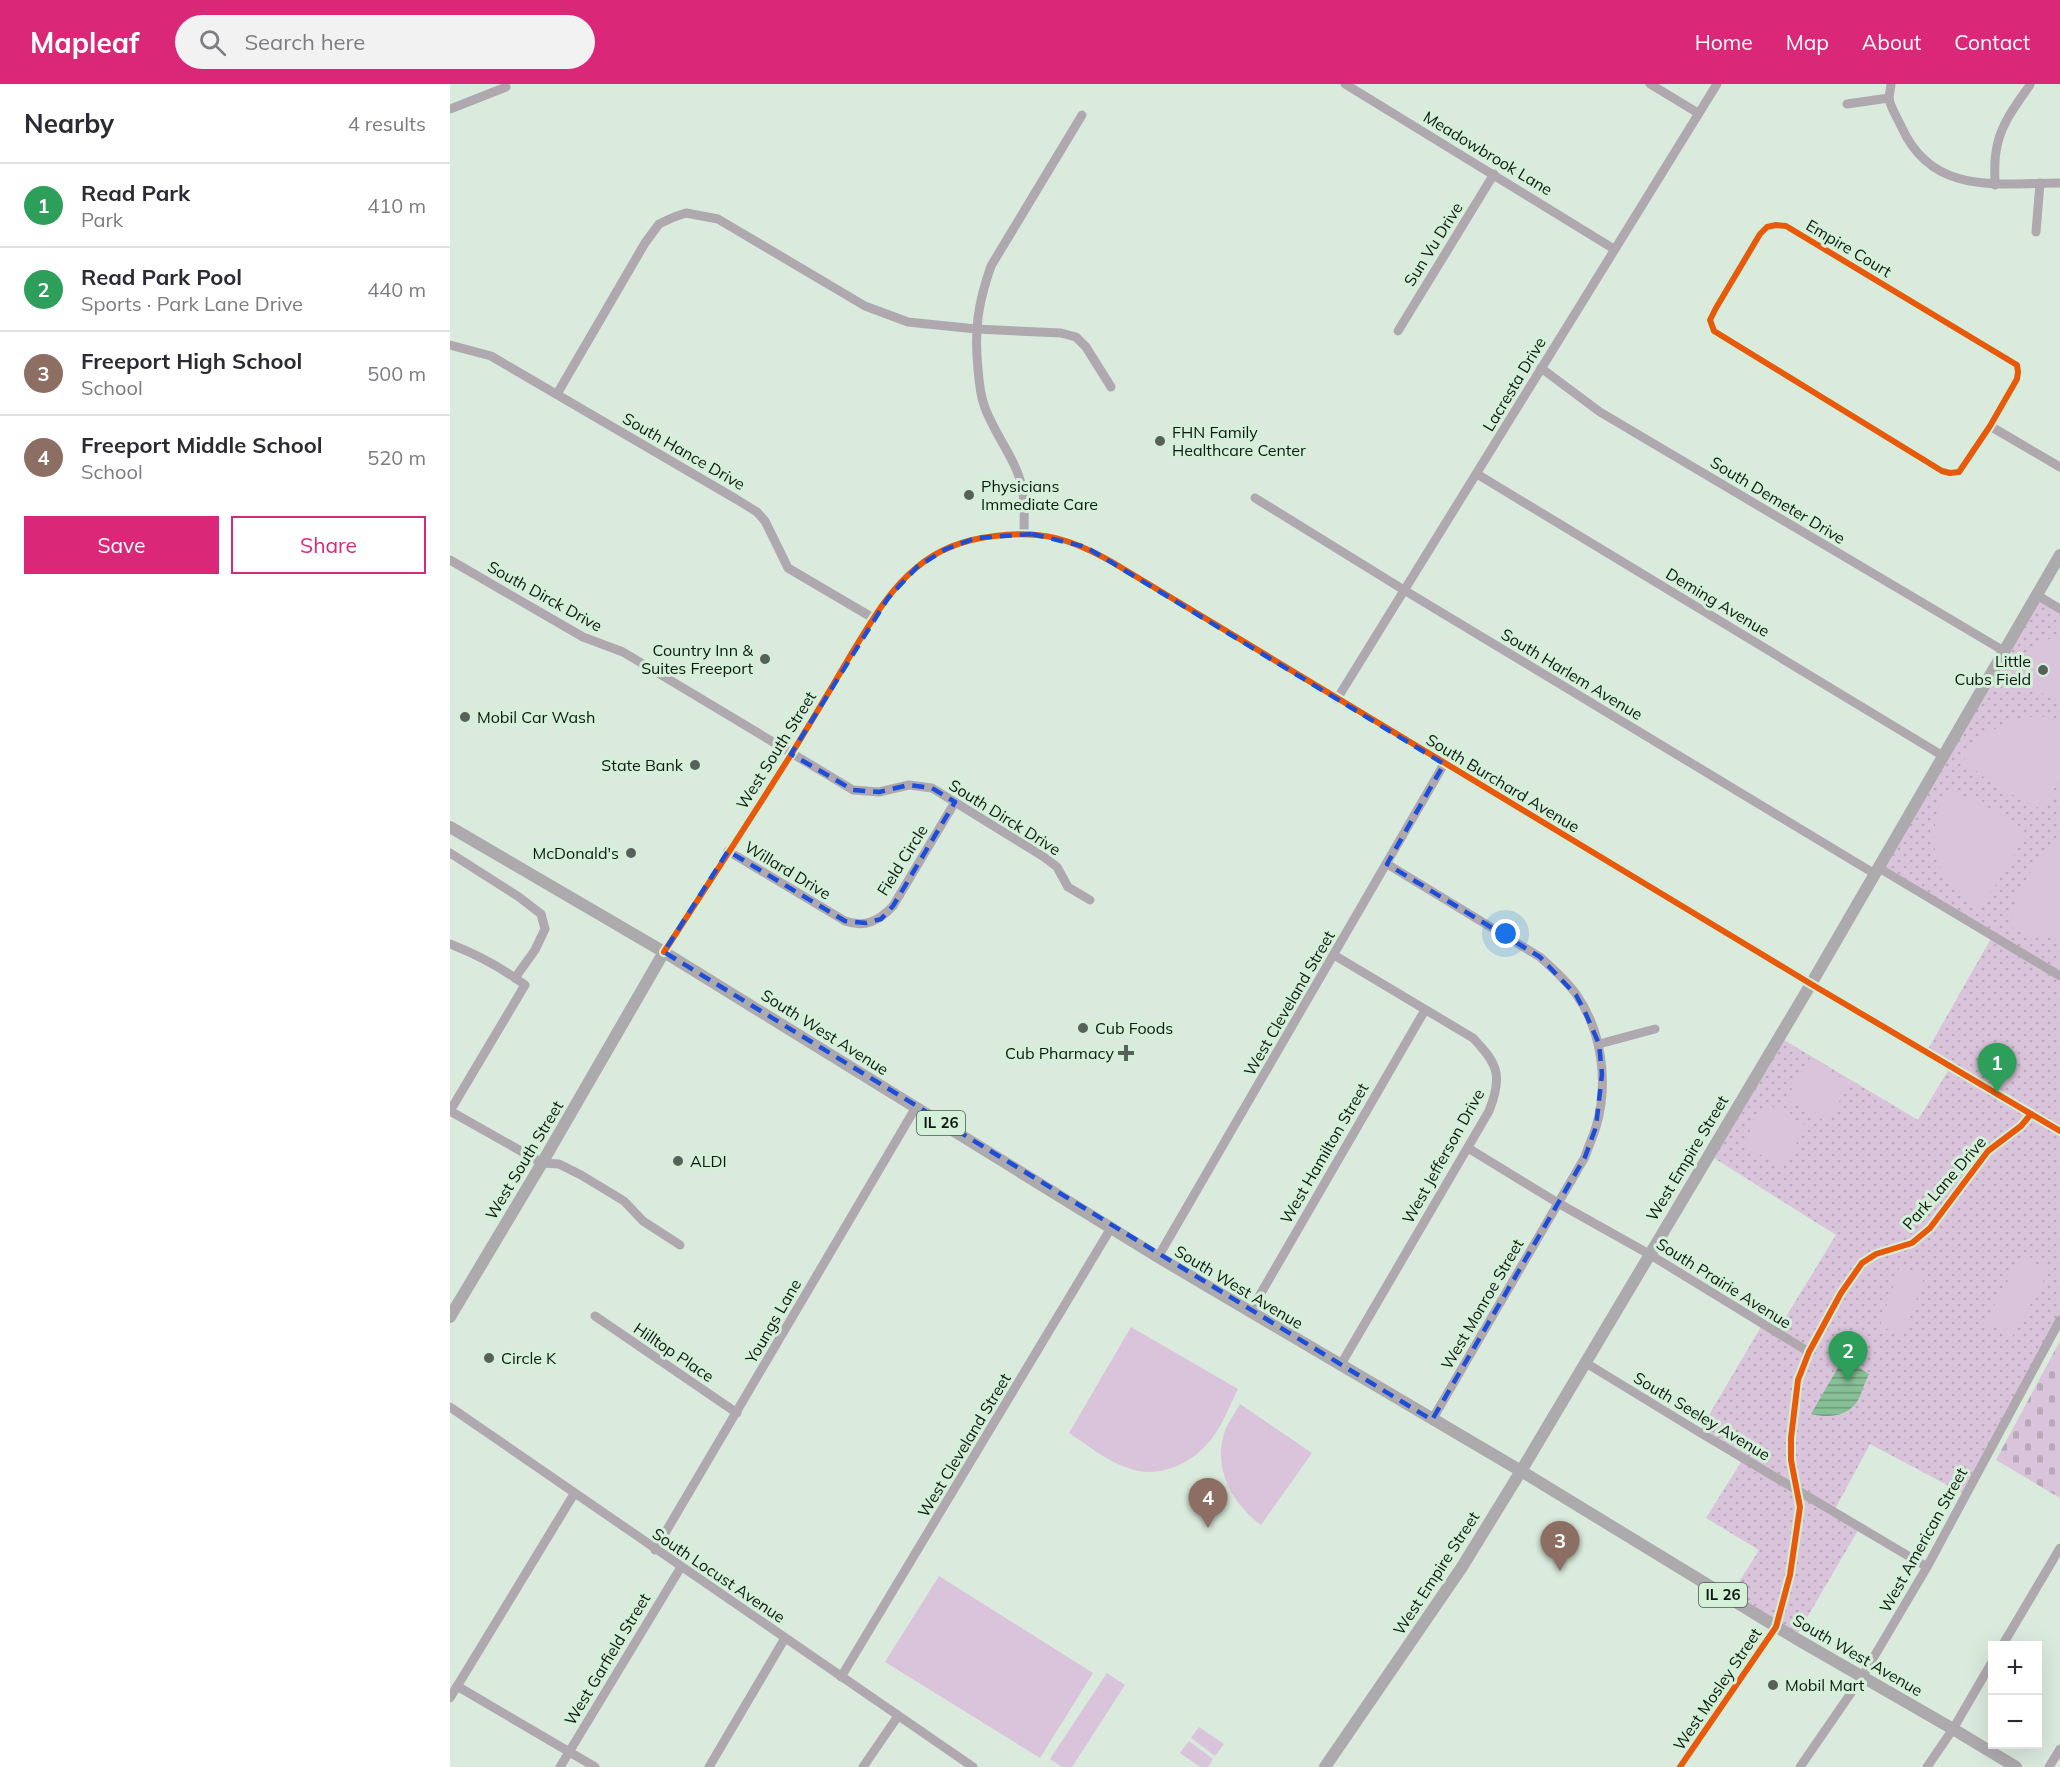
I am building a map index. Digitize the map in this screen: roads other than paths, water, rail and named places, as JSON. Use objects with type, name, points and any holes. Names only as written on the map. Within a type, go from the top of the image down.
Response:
[{"type":"main road","name":"West Empire Street","points":[[1325,1767],[1462,1567],[1521,1471],[1811,984],[2060,555]]},
{"type":"main road","name":"South West Avenue","points":[[450,827],[664,952],[1158,1257],[1521,1471],[1776,1627],[2016,1767]]},
{"type":"main road","name":"West South Street","points":[[450,1317],[664,952]]},
{"type":"street","name":"Meadowbrook Lane","points":[[1345,84],[1614,249]]},
{"type":"street","points":[[1650,84],[1698,113]]},
{"type":"street","name":"Lacresta Drive","points":[[1336,699],[1478,474],[1716,84]]},
{"type":"street","points":[[1891,84],[1889,98],[1909,143],[1923,160],[1941,172],[1964,182],[1995,185],[2060,183]]},
{"type":"street","points":[[1995,185],[1996,150],[2003,128],[2012,110],[2030,85]]},
{"type":"street","points":[[450,109],[506,87]]},
{"type":"street","points":[[1847,104],[1889,98]]},
{"type":"street","points":[[1024,534],[1023,492],[1019,478],[991,424],[983,403],[976,330],[982,293],[991,266],[1011,229],[1082,115]]},
{"type":"street","name":"Sun Vu Drive","points":[[1398,331],[1494,174]]},
{"type":"street","points":[[2036,232],[2040,183]]},
{"type":"street","points":[[557,394],[645,243],[659,224],[686,213],[718,219],[866,306],[908,322],[976,330],[1061,333],[1076,337],[1086,347],[1111,387]]},
{"type":"street","name":"Empire Court","points":[[1786,226],[2017,365],[2019,372],[2017,379],[1990,426],[1959,472],[1942,471],[1714,332],[1710,320],[1760,234],[1767,227],[1786,226]]},
{"type":"street","name":"South Hance Drive","points":[[450,345],[491,356],[757,512],[765,521],[788,568],[873,618]]},
{"type":"street","name":"South Demeter Drive","points":[[1541,369],[1600,412],[2004,651]]},
{"type":"street","points":[[1990,426],[2060,467]]},
{"type":"street","name":"Deming Avenue","points":[[1478,474],[1942,756]]},
{"type":"street","name":"South Harlem Avenue","points":[[1255,498],[1404,590],[1877,871]]},
{"type":"street","name":"South Burchard Avenue","points":[[916,567],[946,549],[976,538],[1024,534],[1058,537],[1086,547],[1444,764],[2060,1131]]},
{"type":"street","name":"South Dirck Drive","points":[[450,560],[583,638],[623,652],[853,790],[879,792],[909,785],[932,788],[1044,857],[1057,867],[1068,887],[1090,900]]},
{"type":"street","name":"West South Street","points":[[664,952],[791,753],[873,618],[888,597],[916,567]]},
{"type":"street","points":[[2037,595],[2060,609]]},
{"type":"street","name":"West Cleveland Street","points":[[1158,1257],[1444,764]]},
{"type":"street","name":"Field Circle","points":[[833,914],[855,924],[880,919],[893,906],[955,802]]},
{"type":"street","name":"Willard Drive","points":[[728,851],[833,914]]},
{"type":"street","points":[[450,853],[519,897],[541,914],[545,929],[535,950],[515,978]]},
{"type":"street","name":"West Monroe Street","points":[[1387,864],[1540,957],[1576,995],[1599,1044],[1602,1074],[1602,1098],[1596,1127],[1585,1157],[1432,1420]]},
{"type":"street","points":[[1877,871],[2060,976]]},
{"type":"street","points":[[450,944],[478,955],[507,971],[525,985],[450,1112],[542,1163],[559,1164],[581,1175],[624,1201],[643,1221],[680,1245]]},
{"type":"street","name":"West Jefferson Drive","points":[[1334,955],[1473,1038],[1489,1055],[1497,1074],[1496,1094],[1489,1111],[1340,1366]]},
{"type":"street","name":"West Hamilton Street","points":[[1250,1312],[1425,1010]]},
{"type":"street","points":[[1599,1044],[1655,1029]]},
{"type":"street","name":"Youngs Lane","points":[[656,1550],[916,1107]]},
{"type":"street","name":"Park Lane Drive","points":[[1776,1627],[1790,1575],[1800,1507],[1791,1460],[1793,1417],[1798,1380],[1809,1352],[1840,1293],[1862,1263],[1876,1254],[1912,1244],[1930,1228],[1988,1151],[2021,1126],[2031,1114]]},
{"type":"street","name":"South Prairie Avenue","points":[[1468,1148],[1558,1203],[1649,1254],[1809,1352]]},
{"type":"street","name":"West Cleveland Street","points":[[841,1677],[1111,1228]]},
{"type":"street","name":"Hilltop Place","points":[[595,1316],[737,1413]]},
{"type":"street","name":"West American Street","points":[[1800,1767],[1862,1677],[1927,1567],[2060,1320]]},
{"type":"street","name":"South Seeley Avenue","points":[[1586,1363],[1927,1567]]},
{"type":"street","name":"South Locust Avenue","points":[[450,1407],[973,1767]]},
{"type":"street","points":[[450,1698],[574,1494]]},
{"type":"street","points":[[2005,1641],[2060,1548]]},
{"type":"street","name":"West Garfield Street","points":[[560,1767],[681,1567]]},
{"type":"street","name":"West Mosley Street","points":[[1680,1767],[1776,1627]]},
{"type":"street","points":[[709,1767],[785,1638]]},
{"type":"street","points":[[1927,1767],[1953,1729],[1988,1669]]},
{"type":"street","points":[[457,1686],[595,1767]]},
{"type":"street","points":[[863,1767],[898,1716]]},
{"type":"street","points":[[2049,1767],[2060,1749]]},
{"type":"place","name":"FHN Family Healthcare Center","points":[[1160,441]]},
{"type":"place","name":"Physicians Immediate Care","points":[[969,495]]},
{"type":"place","name":"Country Inn & Suites Freeport","points":[[765,659]]},
{"type":"place","name":"Little Cubs Field","points":[[2043,670]]},
{"type":"place","name":"Mobil Car Wash","points":[[465,717]]},
{"type":"place","name":"State Bank","points":[[695,765]]},
{"type":"place","name":"McDonald's","points":[[631,853]]},
{"type":"place","name":"Cub Foods","points":[[1083,1028]]},
{"type":"place","name":"Cub Pharmacy","points":[[1126,1053]]},
{"type":"place","name":"Read Park","points":[[1997,1093]]},
{"type":"place","name":"ALDI","points":[[678,1161]]},
{"type":"place","name":"Circle K","points":[[489,1358]]},
{"type":"place","name":"Read Park Pool","points":[[1848,1381]]},
{"type":"place","name":"Freeport Middle School","points":[[1208,1528]]},
{"type":"place","name":"Freeport High School","points":[[1560,1571]]},
{"type":"place","name":"Mobil Mart","points":[[1773,1685]]}]
